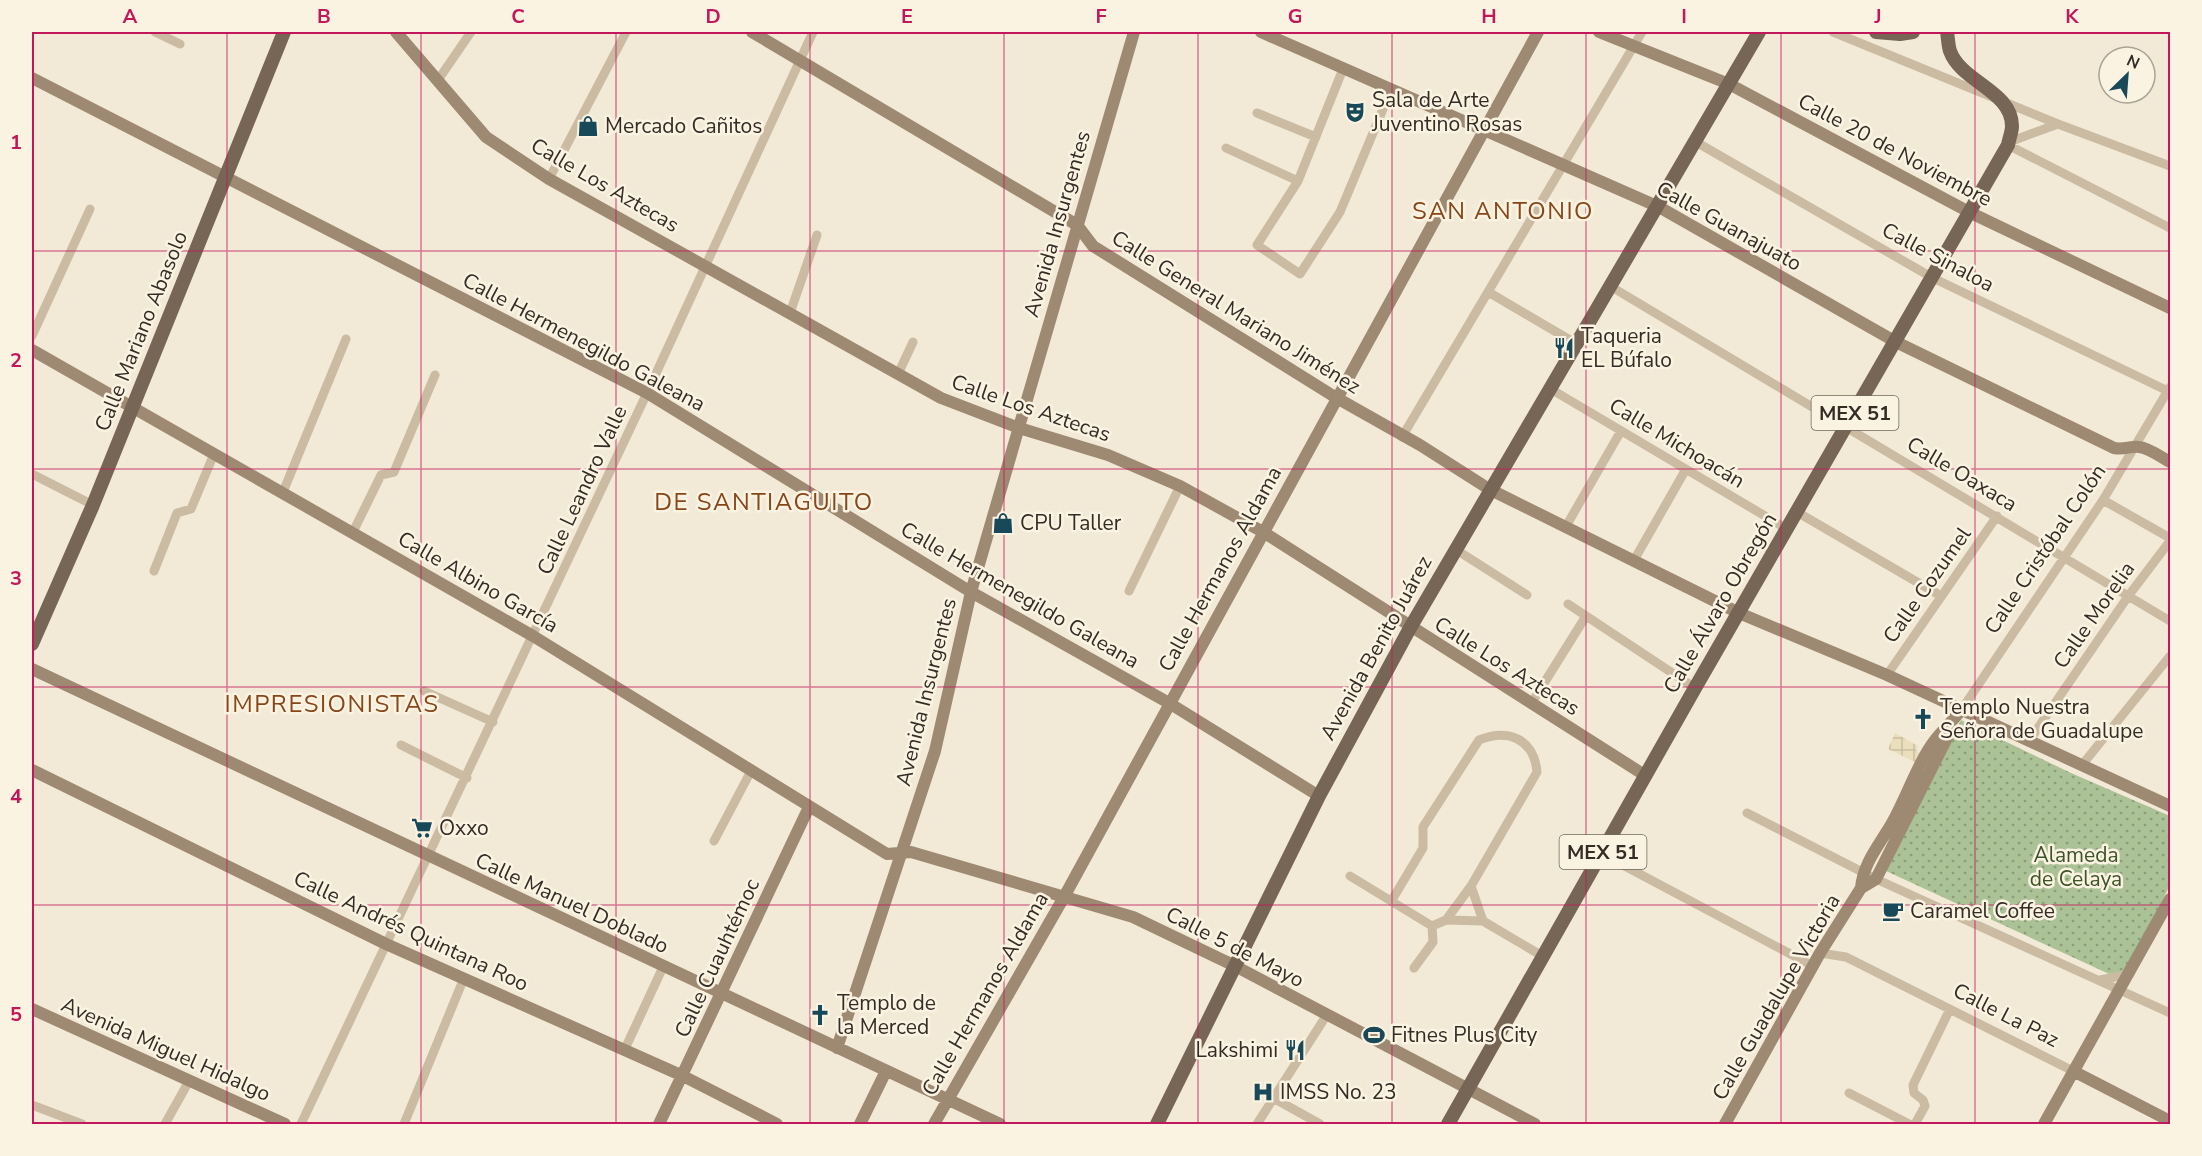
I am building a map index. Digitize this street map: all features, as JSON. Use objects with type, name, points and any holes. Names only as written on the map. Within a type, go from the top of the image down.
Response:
[{"type":"main road","name":"Calle Mariano Abasolo","points":[[32,644],[93,505],[284,32]]},
{"type":"main road","name":"Calle Los Aztecas","points":[[396,32],[486,137],[549,179],[941,398],[1019,429],[1108,455],[1180,486],[1263,532],[1410,628],[1646,776]]},
{"type":"main road","name":"Calle General Mariano Jiménez","points":[[752,32],[1077,225],[1093,246],[1335,398],[1420,445],[1489,489],[1739,613],[1887,675],[2170,806]]},
{"type":"main road","name":"Avenida Insurgentes","points":[[837,1048],[935,751],[971,592],[1134,32]]},
{"type":"main road","name":"Calle Guanajuato","points":[[1262,32],[1484,132],[1659,207],[1896,342],[2114,448],[2122,450],[2135,446],[2170,462]]},
{"type":"main road","name":"Calle Hermanos Aldama","points":[[933,1125],[1064,897],[1335,398],[1538,32]]},
{"type":"main road","name":"Calle 20 de Noviembre","points":[[1599,32],[1729,84],[1971,213],[2170,308]]},
{"type":"main road","name":"Avenida Benito Juárez","points":[[1157,1125],[1319,796],[1410,628],[1575,343],[1659,207],[1759,32]]},
{"type":"main road","points":[[1876,32],[1900,34],[1913,32]]},
{"type":"main road","points":[[1947,32],[1950,51],[1965,73],[2001,101],[2012,126],[2009,144]]},
{"type":"main road","name":"Calle Hermenegildo Galeana","points":[[32,78],[647,393],[971,592],[1169,703],[1319,796]]},
{"type":"main road","name":"Calle Álvaro Obregón","points":[[1448,1125],[1695,688],[2009,144]]},
{"type":"main road","name":"Calle Albino García","points":[[32,350],[533,636],[887,854],[900,853]]},
{"type":"main road","name":"Calle Manuel Doblado","points":[[32,669],[1000,1125]]},
{"type":"main road","name":"Calle Cristóbal Colón","points":[[1948,729],[1962,709]]},
{"type":"main road","points":[[1876,879],[1948,736],[1948,729]]},
{"type":"main road","name":"Calle Guadalupe Victoria","points":[[1861,888],[1862,872],[1893,822],[1921,765],[1941,732],[1948,729]]},
{"type":"main road","name":"Calle Andrés Quintana Roo","points":[[32,770],[386,944],[683,1076],[777,1125]]},
{"type":"main road","name":"Calle Cuauhtémoc","points":[[660,1125],[809,807]]},
{"type":"main road","name":"Calle 5 de Mayo","points":[[900,853],[911,852],[1133,917],[1234,966],[1468,1092],[1535,1125]]},
{"type":"main road","name":"Calle Guadalupe Victoria","points":[[1725,1125],[1820,953],[1861,888],[1876,879]]},
{"type":"main road","points":[[2044,1125],[2170,899]]},
{"type":"main road","name":"Avenida Miguel Hidalgo","points":[[32,1009],[285,1125]]},
{"type":"main road","points":[[860,1125],[886,1071]]},
{"type":"main road","name":"Calle La Paz","points":[[2075,1072],[2170,1121]]},
{"type":"street","points":[[155,32],[180,44]]},
{"type":"street","points":[[438,80],[471,32]]},
{"type":"street","points":[[549,179],[626,32]]},
{"type":"street","name":"Calle Leandro Valle","points":[[301,1125],[467,778],[813,32]]},
{"type":"street","points":[[1402,437],[1642,32]]},
{"type":"street","points":[[1833,32],[2058,124],[2170,166]]},
{"type":"street","points":[[1343,69],[1298,181],[1257,245],[1300,274],[1340,212],[1391,90]]},
{"type":"street","points":[[1257,113],[1316,137]]},
{"type":"street","points":[[2009,144],[2058,124]]},
{"type":"street","name":"Calle Sinaloa","points":[[1696,142],[1933,278],[2170,390]]},
{"type":"street","points":[[2009,144],[2170,228]]},
{"type":"street","points":[[1226,148],[1298,181]]},
{"type":"street","points":[[32,336],[90,209]]},
{"type":"street","points":[[790,313],[817,235]]},
{"type":"street","name":"Calle Oaxaca","points":[[1610,286],[2170,621]]},
{"type":"street","points":[[1490,292],[1575,343]]},
{"type":"street","points":[[283,492],[346,339]]},
{"type":"street","points":[[898,374],[913,342]]},
{"type":"street","points":[[353,532],[381,475],[394,472],[435,375]]},
{"type":"street","name":"Calle Michoacán","points":[[1549,388],[1787,529]]},
{"type":"street","name":"Calle Cristóbal Colón","points":[[1962,709],[2103,500],[2170,390]]},
{"type":"street","points":[[1565,528],[1621,431]]},
{"type":"street","points":[[154,571],[177,513],[191,509],[214,454]]},
{"type":"street","points":[[1633,562],[1686,469]]},
{"type":"street","points":[[32,474],[93,505]]},
{"type":"street","points":[[1129,591],[1180,486]]},
{"type":"street","points":[[2103,500],[2170,540]]},
{"type":"street","points":[[1797,512],[1941,596]]},
{"type":"street","name":"Calle Cozumel","points":[[1887,675],[1997,516]]},
{"type":"street","name":"Calle Morelia","points":[[2029,741],[2128,595],[2170,540]]},
{"type":"street","points":[[1455,549],[1527,595]]},
{"type":"street","points":[[1568,604],[1695,688]]},
{"type":"street","points":[[1531,704],[1586,616]]},
{"type":"street","points":[[2082,765],[2170,656]]},
{"type":"street","points":[[424,691],[493,722]]},
{"type":"street","points":[[1392,900],[1423,848],[1422,827],[1479,740],[1491,734],[1505,735],[1520,740],[1530,748],[1536,760],[1537,772],[1471,886],[1446,920]]},
{"type":"street","points":[[401,745],[467,778]]},
{"type":"street","points":[[714,841],[752,771]]},
{"type":"street","points":[[1747,813],[1876,879],[2170,1013]]},
{"type":"street","points":[[1602,854],[1813,966]]},
{"type":"street","points":[[1350,876],[1432,926]]},
{"type":"street","points":[[1471,886],[1483,921]]},
{"type":"street","points":[[1432,926],[1446,920],[1483,921],[1544,957]]},
{"type":"street","points":[[1414,968],[1432,942],[1432,926]]},
{"type":"street","name":"Calle La Paz","points":[[1820,953],[1846,957],[2075,1072]]},
{"type":"street","points":[[624,1051],[663,967]]},
{"type":"street","points":[[2100,980],[2130,974]]},
{"type":"street","points":[[404,1125],[464,978]]},
{"type":"street","points":[[1915,1125],[1925,1106],[1923,1100],[1914,1093],[1913,1085],[1950,1009]]},
{"type":"street","points":[[1257,1125],[1326,1016]]},
{"type":"street","points":[[165,1125],[189,1080]]},
{"type":"street","points":[[1849,1093],[1909,1125]]},
{"type":"street","points":[[1275,1098],[1320,1125]]},
{"type":"street","points":[[32,1105],[82,1125]]},
{"type":"green space","name":"Alameda de Celaya","points":[[1961,720],[2071,773],[2170,816],[2170,885],[2127,972],[2114,976],[1886,871]]},
{"type":"shaded area","points":[[1895,733],[1918,746],[1916,750],[1922,754],[1921,765],[1888,749]]},
{"type":"place","name":"Sala de Arte Juventino Rosas","points":[[1355,112]]},
{"type":"place","name":"Mercado Cañitos","points":[[588,126]]},
{"type":"place","name":"Taqueria EL Búfalo","points":[[1564,348]]},
{"type":"place","name":"CPU Taller","points":[[1003,523]]},
{"type":"place","name":"Templo Nuestra Señora de Guadalupe","points":[[1923,719]]},
{"type":"place","name":"Oxxo","points":[[422,828]]},
{"type":"place","name":"Caramel Coffee","points":[[1893,911]]},
{"type":"place","name":"Templo de la Merced","points":[[820,1015]]},
{"type":"place","name":"Fitnes Plus City","points":[[1374,1035]]},
{"type":"place","name":"Lakshimi","points":[[1295,1050]]},
{"type":"place","name":"IMSS No. 23","points":[[1263,1092]]},
{"type":"district","name":"SAN ANTONIO","points":[[1503,211]]},
{"type":"district","name":"DE SANTIAGUITO","points":[[764,502]]},
{"type":"district","name":"IMPRESIONISTAS","points":[[332,704]]}]
